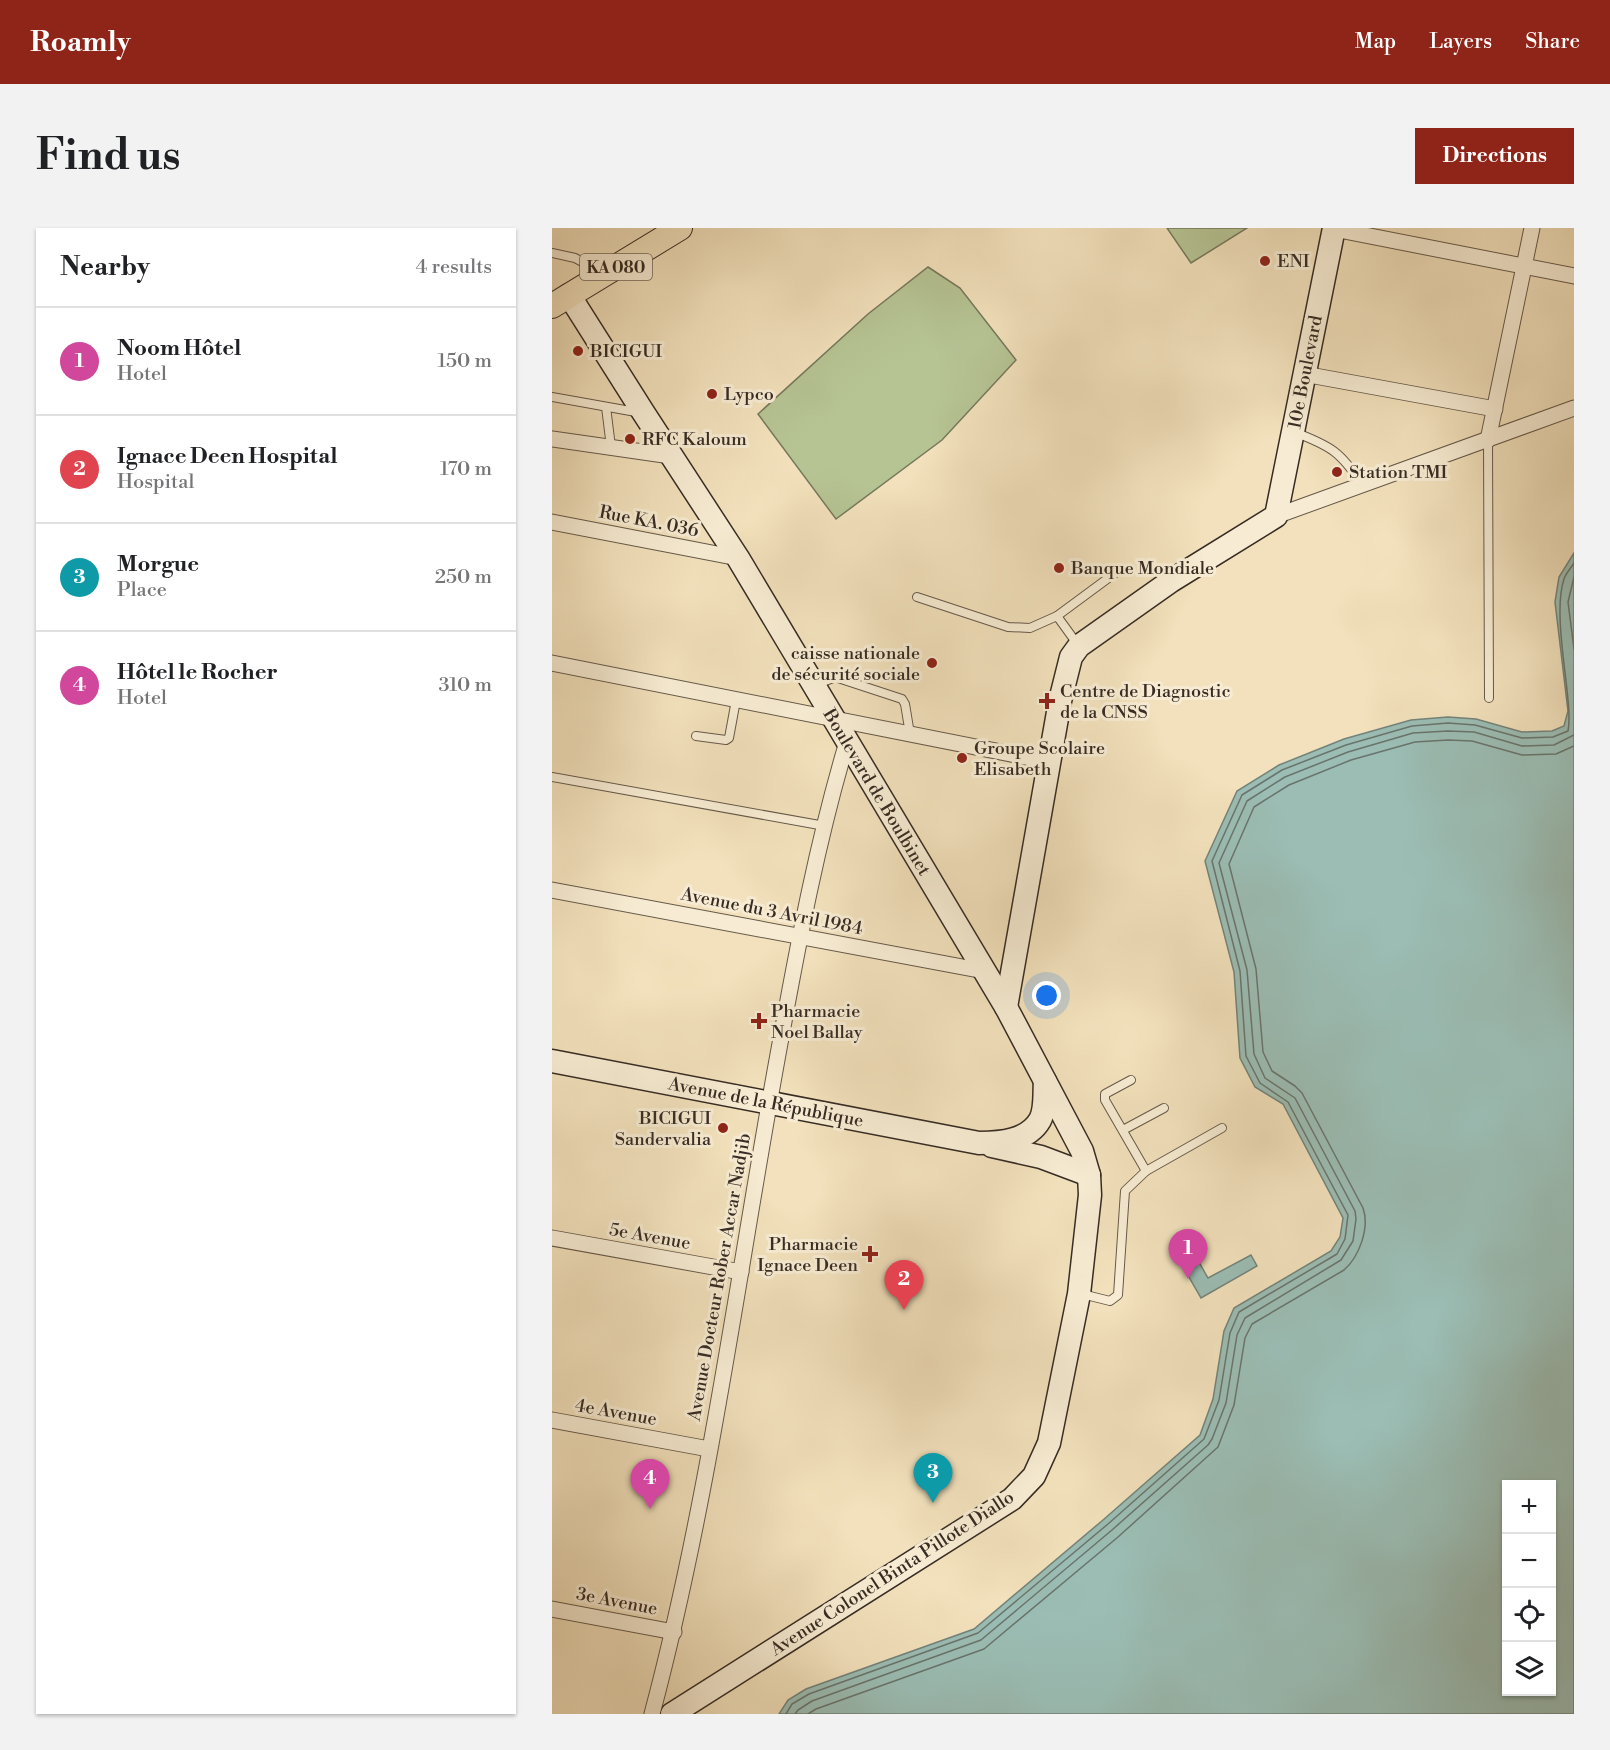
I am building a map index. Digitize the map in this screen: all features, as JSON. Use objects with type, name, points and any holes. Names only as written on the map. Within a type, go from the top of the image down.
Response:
[{"type":"main road","name":"KA 080","points":[[561,300],[680,228]]},
{"type":"main road","name":"10e Boulevard","points":[[1276,516],[1334,228]]},
{"type":"main road","name":"Boulevard de Boulbinet","points":[[561,300],[643,412],[738,558],[1006,1007],[1045,1080]]},
{"type":"main road","points":[[1006,1007],[1071,657],[1079,646],[1171,581],[1276,516]]},
{"type":"main road","name":"Avenue de la République","points":[[552,1061],[979,1143],[1041,1157],[1089,1175]]},
{"type":"main road","name":"Avenue de la République","points":[[979,1143],[1006,1141],[1025,1134],[1033,1128],[1040,1119],[1043,1108],[1045,1080]]},
{"type":"main road","name":"Avenue Colonel Binta Pillote Diallo","points":[[672,1714],[1012,1499],[1034,1476],[1049,1443],[1079,1294],[1090,1195],[1089,1175],[1082,1151],[1045,1080]]},
{"type":"street","points":[[1334,228],[1574,276]]},
{"type":"street","points":[[1488,440],[1532,228]]},
{"type":"street","points":[[1304,374],[1495,409]]},
{"type":"street","points":[[1276,516],[1574,408]]},
{"type":"street","points":[[552,439],[671,456]]},
{"type":"street","name":"Rue KA. 036","points":[[552,522],[738,558]]},
{"type":"street","points":[[552,663],[1051,762]]},
{"type":"street","name":"Avenue Docteur Rober Accar Nadjib","points":[[652,1714],[674,1632],[709,1449],[800,936],[847,742]]},
{"type":"street","name":"Avenue du 3 Avril 1984","points":[[552,890],[984,971]]},
{"type":"street","name":"5e Avenue","points":[[552,1238],[741,1272]]},
{"type":"street","name":"4e Avenue","points":[[552,1420],[709,1449]]},
{"type":"street","name":"3e Avenue","points":[[552,1609],[674,1632]]},
{"type":"lane","points":[[552,253],[575,258],[605,274]]},
{"type":"lane","points":[[552,397],[643,412]]},
{"type":"lane","points":[[606,407],[611,448]]},
{"type":"lane","points":[[1293,432],[1319,441],[1341,456],[1363,486]]},
{"type":"lane","points":[[1488,440],[1489,699]]},
{"type":"lane","points":[[917,597],[1008,627],[1030,628],[1057,616],[1122,568]]},
{"type":"lane","points":[[1057,616],[1079,646]]},
{"type":"lane","points":[[814,686],[832,678],[838,678],[902,699],[910,734]]},
{"type":"lane","points":[[696,736],[726,740],[729,738],[736,700]]},
{"type":"lane","points":[[552,777],[825,826]]},
{"type":"lane","points":[[1131,1080],[1105,1094],[1105,1100],[1146,1171]]},
{"type":"lane","points":[[1123,1130],[1164,1108]]},
{"type":"lane","points":[[1079,1294],[1110,1301],[1118,1295],[1125,1191],[1146,1171],[1222,1128]]},
{"type":"green space","points":[[1167,228],[1247,228],[1191,263]]},
{"type":"green space","points":[[928,267],[960,288],[1016,360],[942,440],[836,519],[758,414],[868,314]]},
{"type":"water","points":[[1574,553],[1574,1714],[779,1714],[788,1700],[806,1689],[974,1629],[1200,1435],[1213,1399],[1224,1331],[1234,1308],[1331,1251],[1340,1237],[1343,1218],[1283,1104],[1255,1087],[1240,1058],[1234,972],[1205,861],[1237,791],[1279,765],[1344,739],[1411,720],[1448,717],[1476,719],[1522,732],[1552,731],[1564,726],[1568,711],[1555,602],[1559,577]]},
{"type":"water","points":[[1251,1255],[1257,1266],[1201,1298],[1182,1265],[1196,1257],[1208,1278]]},
{"type":"water","points":[[644,1469],[667,1472],[666,1487],[640,1482],[638,1474]]},
{"type":"place","name":"ENI","points":[[1265,261]]},
{"type":"place","name":"BICIGUI","points":[[578,351]]},
{"type":"place","name":"Lypco","points":[[712,394]]},
{"type":"place","name":"RFC Kaloum","points":[[630,439]]},
{"type":"place","name":"Station TMI","points":[[1337,472]]},
{"type":"place","name":"Banque Mondiale","points":[[1059,568]]},
{"type":"place","name":"caisse nationale de sécurité sociale","points":[[932,663]]},
{"type":"place","name":"Centre de Diagnostic de la CNSS","points":[[1047,701]]},
{"type":"place","name":"Groupe Scolaire Elisabeth","points":[[962,758]]},
{"type":"place","name":"Pharmacie Noel Ballay","points":[[759,1021]]},
{"type":"place","name":"BICIGUI Sandervalia","points":[[723,1128]]},
{"type":"place","name":"Pharmacie Ignace Deen","points":[[870,1254]]},
{"type":"place","name":"Noom Hôtel","points":[[1188,1279]]},
{"type":"place","name":"Ignace Deen Hospital","points":[[904,1310]]},
{"type":"place","name":"Morgue","points":[[933,1503]]},
{"type":"place","name":"Hôtel le Rocher","points":[[650,1509]]}]
